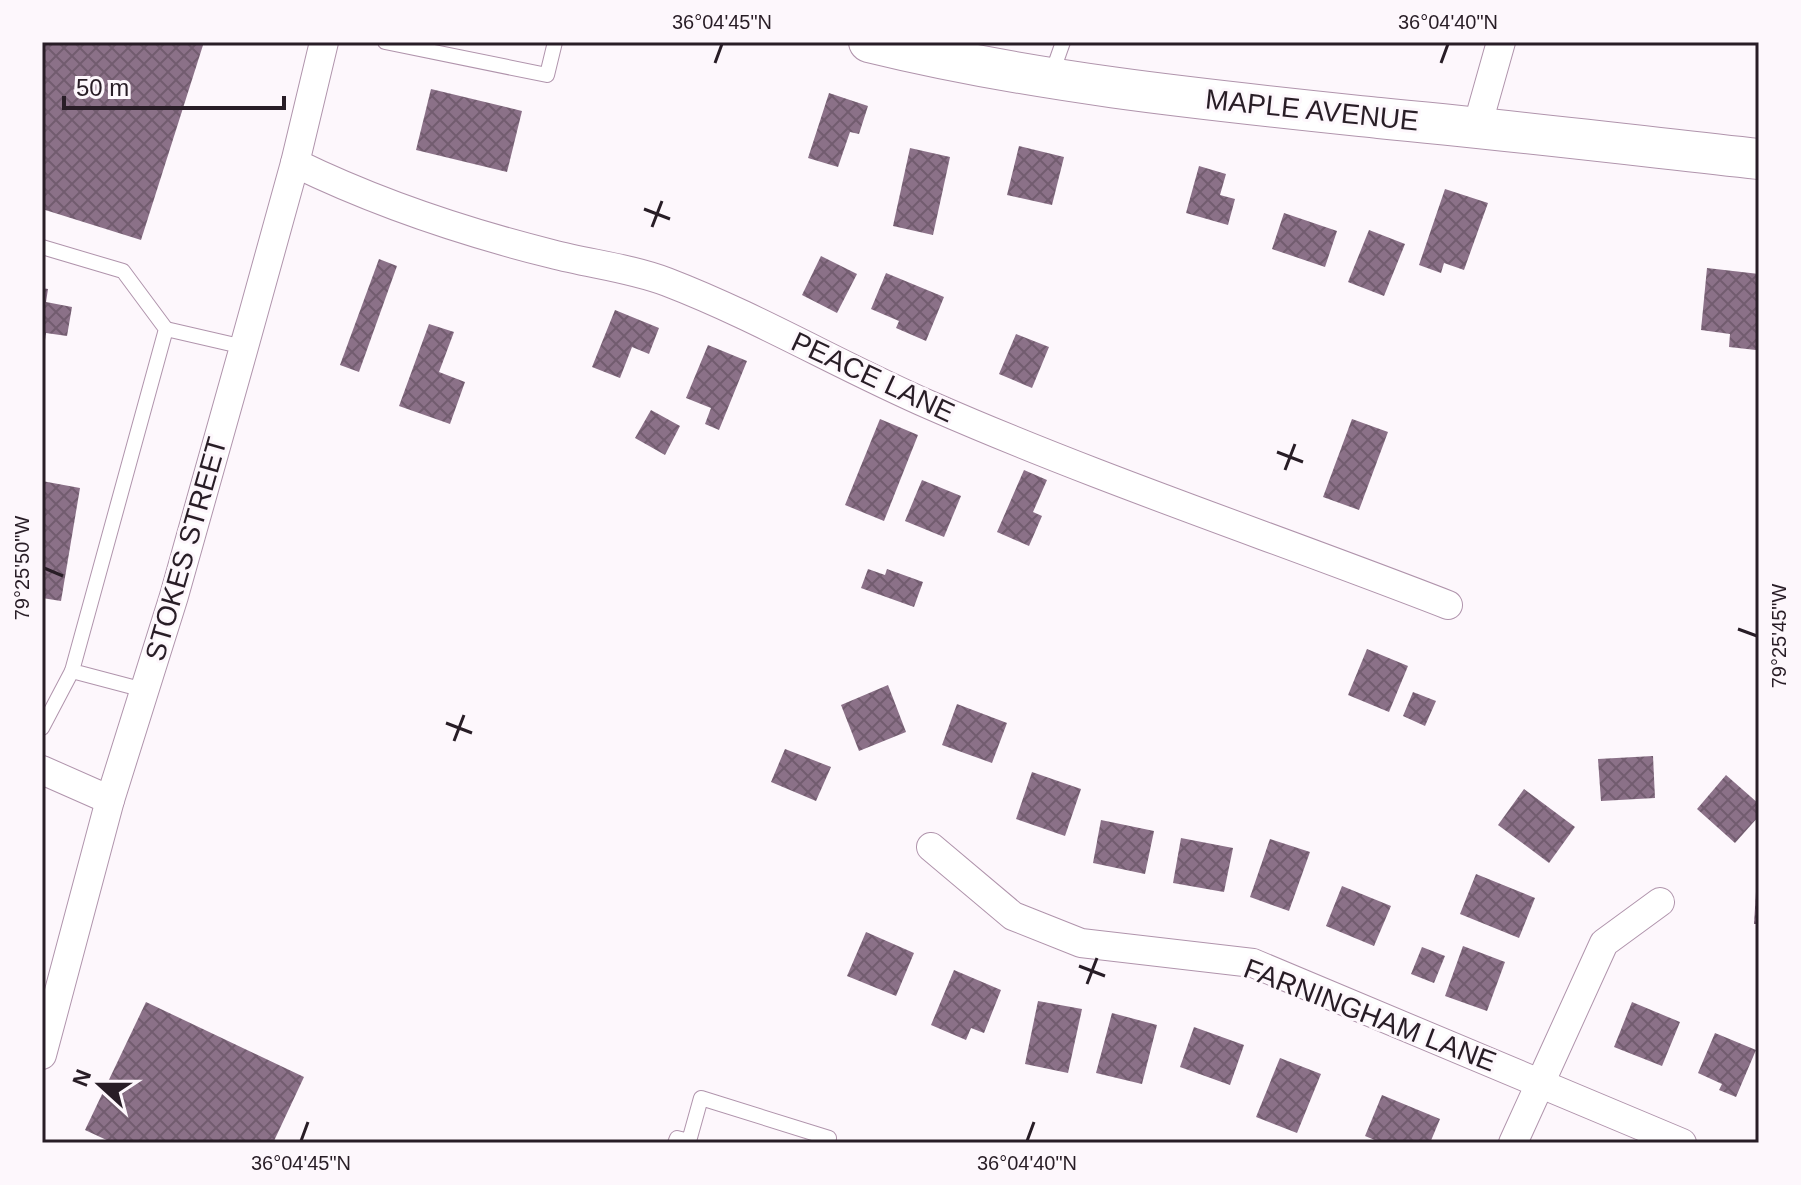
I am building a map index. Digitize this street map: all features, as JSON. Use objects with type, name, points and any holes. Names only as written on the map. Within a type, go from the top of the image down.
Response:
[{"type":"main road","name":"MAPLE AVENUE","points":[[869,42],[1049,80],[1759,159]]},
{"type":"street","name":"STOKES STREET","points":[[42,1055],[110,800],[174,596],[244,347],[295,163],[324,42]]},
{"type":"street","points":[[1477,127],[1501,42]]},
{"type":"street","name":"PEACE LANE","points":[[295,163],[342,186],[419,214],[552,254],[665,282],[931,406],[1172,502],[1448,605]]},
{"type":"street","points":[[42,770],[110,800]]},
{"type":"street","name":"FARNINGHAM LANE","points":[[931,847],[1013,916],[1081,943],[1253,963],[1682,1143]]},
{"type":"street","points":[[1513,1143],[1604,943],[1660,902]]},
{"type":"lane","points":[[385,42],[414,44],[547,75],[555,42]]},
{"type":"lane","points":[[1049,80],[1063,42]]},
{"type":"lane","points":[[42,247],[123,271],[166,329],[244,347]]},
{"type":"lane","points":[[42,728],[72,671],[166,329]]},
{"type":"lane","points":[[72,671],[144,690]]},
{"type":"lane","points":[[675,1143],[677,1138],[689,1141],[701,1098],[829,1138]]},
{"type":"building","points":[[42,42],[204,42],[141,240],[42,209]]},
{"type":"building","points":[[431,89],[522,111],[507,172],[416,150]]},
{"type":"building","points":[[829,93],[868,106],[859,134],[850,132],[838,167],[808,158]]},
{"type":"building","points":[[1019,146],[1064,157],[1052,205],[1007,195]]},
{"type":"building","points":[[910,148],[950,157],[933,235],[893,226]]},
{"type":"building","points":[[1199,166],[1226,174],[1220,195],[1235,199],[1228,225],[1186,213]]},
{"type":"building","points":[[1445,189],[1488,203],[1464,270],[1444,263],[1441,273],[1419,265]]},
{"type":"building","points":[[1284,213],[1337,231],[1325,267],[1272,249]]},
{"type":"building","points":[[1369,230],[1405,244],[1384,296],[1348,282]]},
{"type":"building","points":[[821,256],[857,274],[837,313],[802,295]]},
{"type":"building","points":[[379,259],[397,266],[359,372],[340,365]]},
{"type":"building","points":[[1707,268],[1759,274],[1756,350],[1729,347],[1730,334],[1701,330]]},
{"type":"building","points":[[886,273],[944,297],[926,341],[896,328],[899,321],[871,309]]},
{"type":"building","points":[[42,288],[48,289],[46,302],[72,307],[67,336],[46,333],[44,347]]},
{"type":"building","points":[[615,310],[659,328],[649,354],[632,347],[620,378],[592,367]]},
{"type":"building","points":[[429,324],[454,332],[439,372],[465,382],[450,424],[399,406]]},
{"type":"building","points":[[1016,334],[1049,347],[1032,388],[999,374]]},
{"type":"building","points":[[708,345],[747,361],[719,430],[705,424],[711,408],[686,398]]},
{"type":"building","points":[[651,410],[680,426],[665,455],[635,438]]},
{"type":"building","points":[[880,419],[918,435],[884,521],[845,505]]},
{"type":"building","points":[[1352,419],[1388,432],[1359,510],[1323,497]]},
{"type":"building","points":[[1024,470],[1047,480],[1033,512],[1042,516],[1029,546],[997,532]]},
{"type":"building","points":[[922,480],[961,496],[944,537],[905,521]]},
{"type":"building","points":[[42,481],[80,488],[61,601],[42,598]]},
{"type":"building","points":[[868,569],[885,575],[887,569],[923,582],[914,607],[861,588]]},
{"type":"building","points":[[1367,649],[1408,666],[1389,712],[1348,695]]},
{"type":"building","points":[[888,685],[906,732],[859,751],[841,705]]},
{"type":"building","points":[[1413,692],[1436,701],[1425,726],[1403,716]]},
{"type":"building","points":[[957,704],[1007,723],[992,763],[942,745]]},
{"type":"building","points":[[785,749],[831,767],[816,801],[771,782]]},
{"type":"building","points":[[1653,756],[1655,798],[1601,801],[1598,759]]},
{"type":"building","points":[[1032,772],[1081,789],[1065,836],[1016,819]]},
{"type":"building","points":[[1726,775],[1759,804],[1759,816],[1735,843],[1697,809]]},
{"type":"building","points":[[1524,789],[1575,827],[1549,863],[1498,825]]},
{"type":"building","points":[[1101,820],[1154,831],[1145,874],[1093,863]]},
{"type":"building","points":[[1181,838],[1233,848],[1224,892],[1173,883]]},
{"type":"building","points":[[1270,839],[1310,852],[1289,911],[1250,897]]},
{"type":"building","points":[[1476,874],[1535,898],[1519,938],[1460,914]]},
{"type":"building","points":[[1757,876],[1759,924],[1754,924]]},
{"type":"building","points":[[1342,886],[1391,906],[1374,946],[1326,926]]},
{"type":"building","points":[[866,932],[914,953],[896,996],[847,976]]},
{"type":"building","points":[[1463,946],[1505,962],[1487,1011],[1445,996]]},
{"type":"building","points":[[1422,947],[1445,956],[1434,983],[1411,974]]},
{"type":"building","points":[[954,970],[1001,990],[984,1033],[971,1028],[966,1040],[931,1025]]},
{"type":"building","points":[[1038,1001],[1082,1009],[1068,1073],[1025,1064]]},
{"type":"building","points":[[146,1002],[304,1077],[273,1143],[113,1143],[85,1130]]},
{"type":"building","points":[[1632,1002],[1680,1022],[1662,1066],[1614,1047]]},
{"type":"building","points":[[1112,1013],[1157,1025],[1142,1084],[1096,1073]]},
{"type":"building","points":[[1194,1027],[1244,1045],[1230,1085],[1180,1067]]},
{"type":"building","points":[[1715,1033],[1756,1050],[1736,1097],[1719,1090],[1722,1084],[1698,1073]]},
{"type":"building","points":[[1280,1058],[1321,1074],[1297,1133],[1256,1117]]},
{"type":"building","points":[[1382,1095],[1440,1119],[1430,1143],[1382,1143],[1365,1136]]}]
